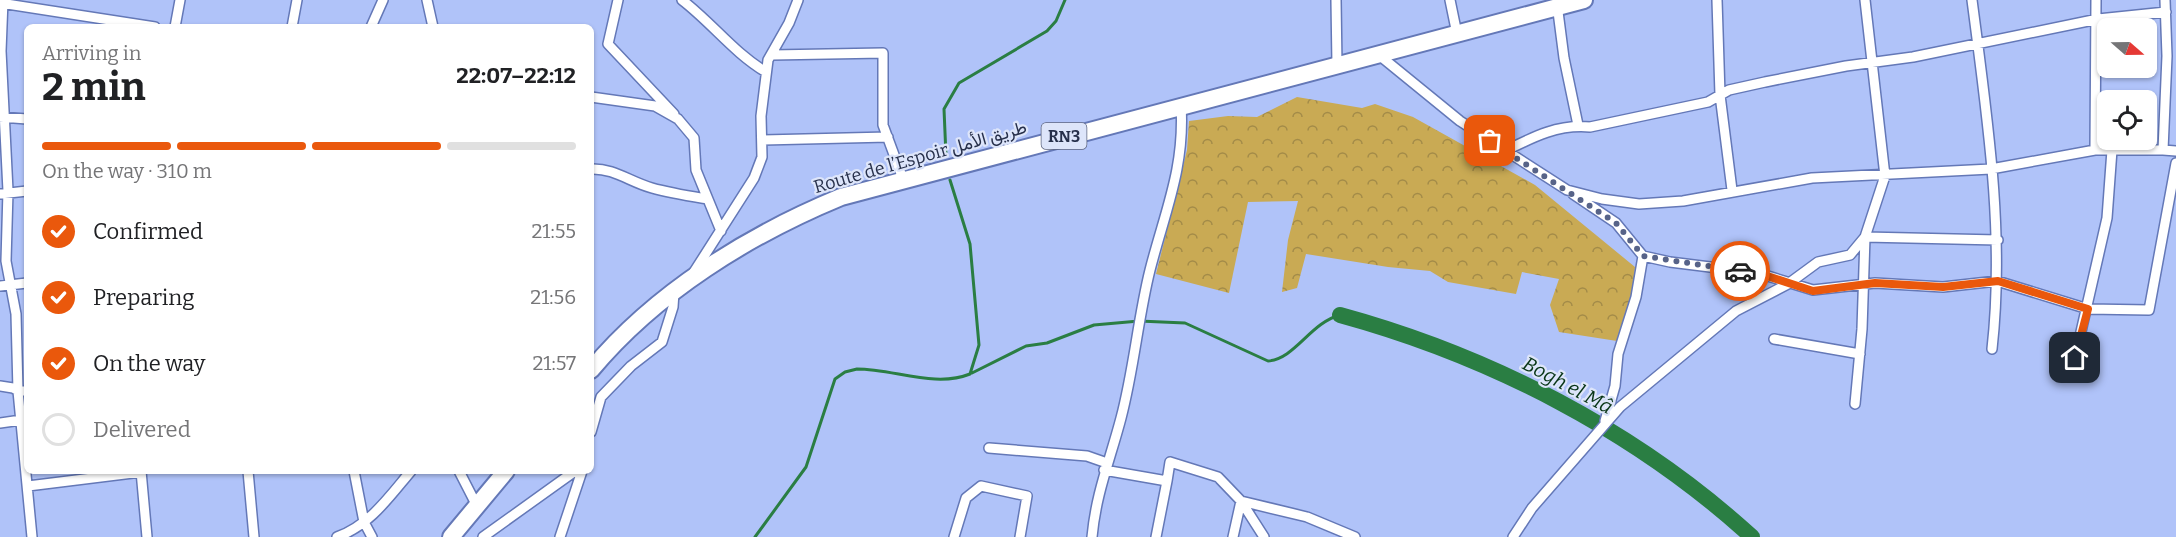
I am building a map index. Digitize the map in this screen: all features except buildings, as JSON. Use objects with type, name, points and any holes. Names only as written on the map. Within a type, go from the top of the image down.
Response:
[{"type":"highway","name":"Route de l’Espoir طريق الأمل","points":[[594,367],[631,328],[680,288],[767,232],[808,210],[841,197],[903,178],[1457,34],[1557,4],[1584,0]]},
{"type":"highway","points":[[451,537],[504,474]]},
{"type":"street","points":[[176,24],[180,0]]},
{"type":"street","points":[[293,24],[297,0]]},
{"type":"street","points":[[372,24],[383,0]]},
{"type":"street","points":[[427,0],[433,24]]},
{"type":"street","points":[[618,0],[608,44],[649,85],[694,138],[696,170],[722,231]]},
{"type":"street","points":[[682,0],[710,22],[745,59],[766,72]]},
{"type":"street","points":[[594,422],[601,397],[631,366],[662,342],[680,288],[722,231],[754,178],[762,157],[763,140],[760,116],[766,72],[798,0]]},
{"type":"street","points":[[1336,0],[1337,65]]},
{"type":"street","points":[[1450,0],[1457,34]]},
{"type":"street","points":[[1717,0],[1720,95],[1732,190]]},
{"type":"street","points":[[1855,404],[1860,354],[1865,237],[1885,176],[1865,0]]},
{"type":"street","points":[[1972,0],[1998,240],[1998,281],[1992,349]]},
{"type":"street","points":[[2096,0],[2098,18]]},
{"type":"street","points":[[2163,150],[2165,0]]},
{"type":"street","points":[[24,448],[21,420],[23,391],[16,314],[6,261],[2,2],[137,24]]},
{"type":"street","points":[[1557,4],[1564,58],[1578,125]]},
{"type":"street","points":[[2108,18],[2166,12]]},
{"type":"street","points":[[1505,151],[1547,130],[1578,125],[1590,127],[1668,112],[1708,102],[1720,95],[1766,82],[1978,45],[2097,19]]},
{"type":"street","points":[[772,55],[883,53],[883,125],[903,178]]},
{"type":"street","points":[[1379,54],[1460,121],[1616,223],[1643,256],[1670,262],[1758,273],[1813,291],[1864,284],[1943,287],[1998,281],[2088,309],[2149,310],[2176,164]]},
{"type":"street","points":[[1567,190],[1639,204],[1683,201],[1732,190],[1822,177],[1853,174],[1885,176],[1991,169],[2095,150],[2097,63]]},
{"type":"street","points":[[594,97],[655,106],[678,119]]},
{"type":"street","points":[[1092,537],[1105,467],[1122,417],[1151,267],[1175,188],[1183,137],[1181,105]]},
{"type":"street","points":[[3,117],[24,119]]},
{"type":"street","points":[[763,140],[888,136]]},
{"type":"street","points":[[2075,358],[2107,218],[2112,150]]},
{"type":"street","points":[[2157,150],[2176,151]]},
{"type":"street","points":[[594,169],[608,169],[645,186],[707,199]]},
{"type":"street","points":[[4,193],[24,191]]},
{"type":"street","points":[[1865,237],[1998,240]]},
{"type":"street","points":[[1513,537],[1532,508],[1620,407],[1736,311],[1788,284],[1818,262],[1850,255],[1865,237]]},
{"type":"street","points":[[1603,426],[1615,386],[1618,354],[1636,297],[1643,256]]},
{"type":"street","points":[[0,286],[24,284]]},
{"type":"street","points":[[1774,339],[1860,354]]},
{"type":"street","points":[[0,386],[23,391]]},
{"type":"street","points":[[0,423],[21,420]]},
{"type":"street","points":[[989,448],[1087,456],[1105,467],[1167,481]]},
{"type":"street","points":[[1156,537],[1170,462],[1218,477],[1241,501],[1264,537]]},
{"type":"street","points":[[27,474],[32,537]]},
{"type":"street","points":[[28,486],[118,474]]},
{"type":"street","points":[[141,474],[147,537]]},
{"type":"street","points":[[248,474],[254,537]]},
{"type":"street","points":[[355,474],[364,522],[372,537]]},
{"type":"street","points":[[337,537],[350,532],[373,516],[408,474]]},
{"type":"street","points":[[461,474],[477,506]]},
{"type":"street","points":[[483,537],[570,474]]},
{"type":"street","points":[[560,537],[581,474]]},
{"type":"street","points":[[954,537],[966,498],[981,486],[1027,496],[1020,537]]},
{"type":"street","points":[[1233,537],[1241,501]]},
{"type":"street","points":[[1241,501],[1308,517],[1355,537]]},
{"type":"green space","points":[[1297,97],[1362,108],[1375,104],[1413,117],[1535,185],[1635,267],[1632,297],[1617,341],[1559,332],[1550,305],[1559,279],[1522,272],[1516,294],[1448,282],[1430,271],[1306,254],[1297,288],[1282,292],[1288,240],[1298,201],[1248,202],[1229,293],[1156,274],[1187,150],[1189,121],[1228,116],[1257,117]]},
{"type":"waterway","points":[[946,156],[944,109],[959,83],[1047,31],[1056,21],[1065,0]]},
{"type":"waterway","points":[[755,537],[806,467],[835,379],[845,372],[857,369],[929,379],[957,378],[970,374],[979,345],[970,244],[950,180]]},
{"type":"waterway","points":[[972,373],[1026,346],[1047,343],[1094,325],[1139,321],[1185,323],[1268,361],[1286,354],[1320,325],[1340,315]]},
{"type":"waterway","name":"Bogh el Mâ","points":[[1340,315],[1451,352],[1506,375],[1559,402],[1660,463],[1752,537]]},
{"type":"way so far","points":[[1490,141],[1616,223],[1643,256],[1670,262],[1740,271]]},
{"type":"route","points":[[1740,271],[1758,273],[1813,291],[1875,283],[1943,287],[1998,281],[2088,309],[2075,358]]}]
